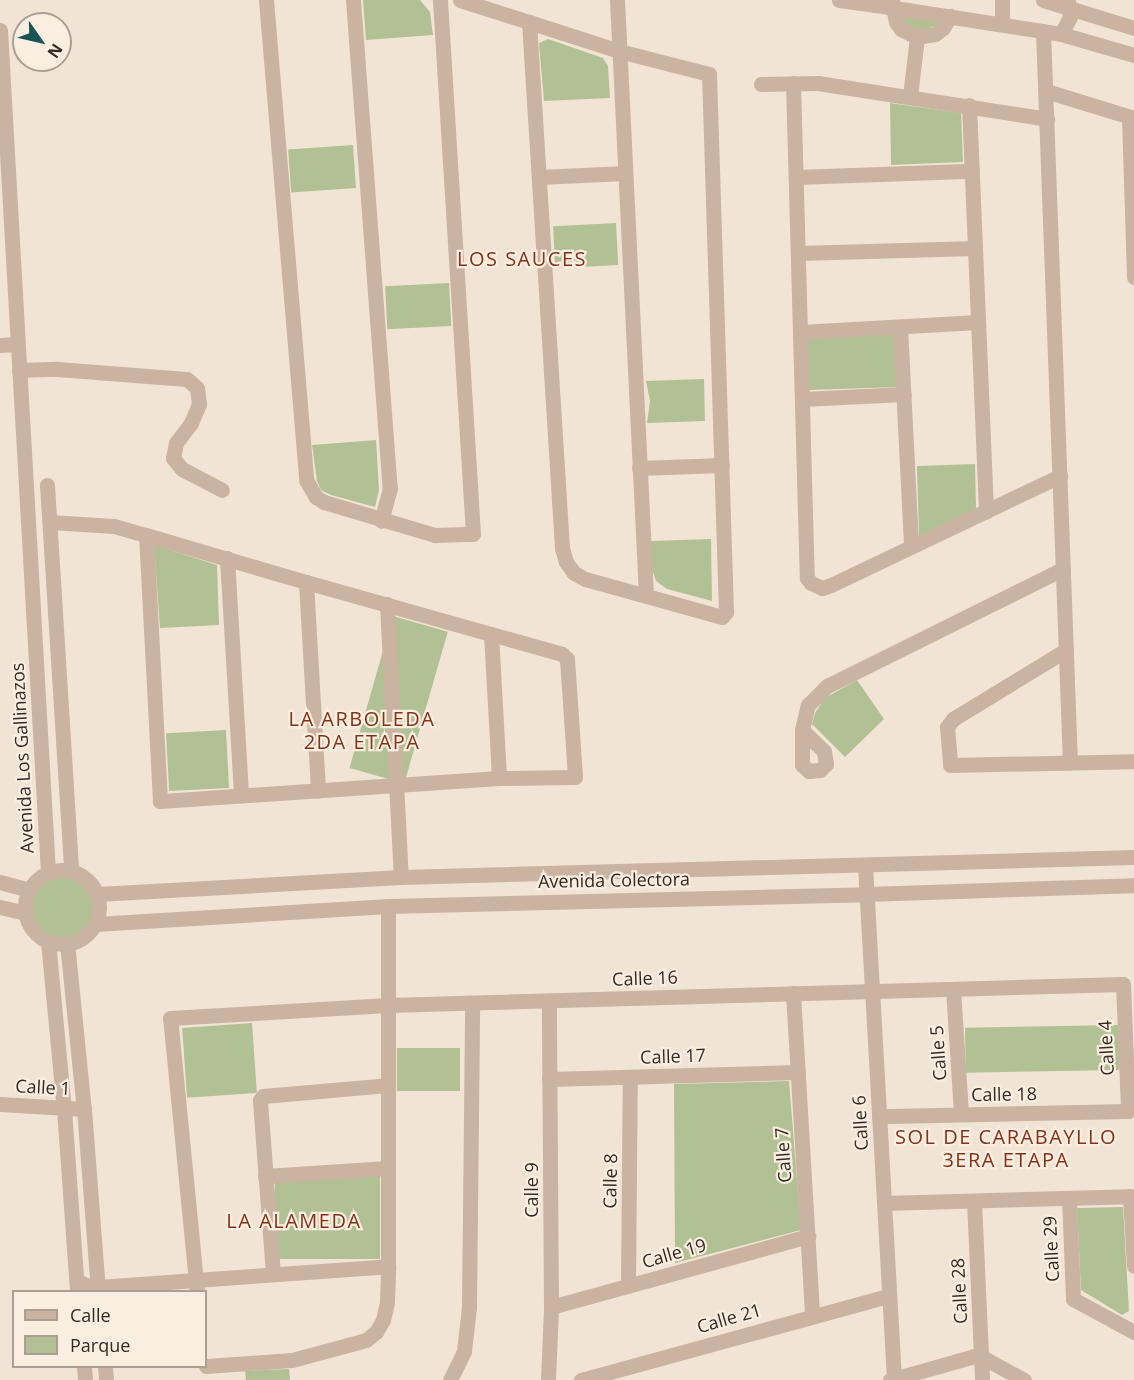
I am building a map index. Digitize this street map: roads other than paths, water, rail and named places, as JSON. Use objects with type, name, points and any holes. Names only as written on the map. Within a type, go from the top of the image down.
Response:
[{"type":"street","points":[[266,0],[306,480],[316,497],[324,502],[381,521],[435,535],[473,534],[440,0]]},
{"type":"street","points":[[353,0],[390,488],[381,521]]},
{"type":"street","points":[[460,0],[529,22],[619,51],[709,74],[726,612],[722,617],[585,579],[574,573],[566,562],[562,548],[529,22]]},
{"type":"street","points":[[617,0],[646,596]]},
{"type":"street","points":[[839,0],[892,4],[950,16],[1002,23],[1061,34],[1134,55]]},
{"type":"street","points":[[1002,0],[1000,11],[1002,23]]},
{"type":"street","points":[[1043,0],[1069,4],[1134,28]]},
{"type":"street","points":[[892,4],[901,29],[917,38],[936,34],[943,28],[950,16]]},
{"type":"street","points":[[1061,34],[1070,17],[1069,4]]},
{"type":"street","name":"Avenida Los Gallinazos","points":[[0,30],[48,873]]},
{"type":"street","points":[[1043,31],[1070,763]]},
{"type":"street","points":[[910,96],[917,38]]},
{"type":"street","points":[[793,83],[807,578],[811,583],[822,588],[1060,476]]},
{"type":"street","points":[[761,84],[818,83],[1047,119]]},
{"type":"street","points":[[1046,91],[1131,118],[1134,278]]},
{"type":"street","points":[[969,105],[986,512]]},
{"type":"street","points":[[796,177],[972,171]]},
{"type":"street","points":[[539,177],[625,173]]},
{"type":"street","points":[[798,253],[975,248]]},
{"type":"street","points":[[800,332],[978,322]]},
{"type":"street","points":[[900,327],[911,547]]},
{"type":"street","points":[[0,345],[17,344]]},
{"type":"street","points":[[19,370],[57,369],[187,379],[197,388],[199,404],[191,423],[176,443],[173,458],[182,469],[222,490]]},
{"type":"street","points":[[802,399],[904,394]]},
{"type":"street","points":[[639,468],[722,465]]},
{"type":"street","points":[[46,485],[71,871]]},
{"type":"street","points":[[50,522],[114,526],[146,534],[562,654],[567,660],[574,777],[499,778],[160,801],[146,534]]},
{"type":"street","points":[[226,558],[241,796]]},
{"type":"street","points":[[801,730],[808,705],[827,686],[1063,569]]},
{"type":"street","points":[[306,582],[318,791]]},
{"type":"street","points":[[387,604],[401,877]]},
{"type":"street","points":[[491,634],[499,778]]},
{"type":"street","points":[[1066,650],[953,719],[947,727],[948,760],[954,766],[1134,761]]},
{"type":"street","name":"Avenida Colectora","points":[[97,894],[401,877],[1134,857]]},
{"type":"street","name":"Calle 6","points":[[865,865],[890,1296],[892,1379]]},
{"type":"street","points":[[71,871],[91,883],[97,894],[99,906],[95,924],[83,938],[67,943],[48,941],[30,925],[26,913],[30,890],[37,880],[48,873],[71,871]]},
{"type":"street","points":[[0,882],[30,890]]},
{"type":"street","name":"Avenida Colectora","points":[[95,924],[388,906],[1134,885]]},
{"type":"street","points":[[207,1366],[292,1360],[366,1340],[376,1332],[383,1320],[387,1302],[388,1266],[388,906]]},
{"type":"street","points":[[0,907],[26,913]]},
{"type":"street","points":[[48,941],[64,1109],[76,1285],[98,1289],[197,1286],[273,1274],[388,1266]]},
{"type":"street","points":[[67,943],[84,1109],[98,1289]]},
{"type":"street","name":"Calle 16","points":[[197,1286],[170,1018],[388,1005],[1123,984]]},
{"type":"street","name":"Calle 4","points":[[1123,984],[1128,1111]]},
{"type":"street","name":"Calle 5","points":[[954,989],[961,1114]]},
{"type":"street","name":"Calle 7","points":[[793,993],[813,1315]]},
{"type":"street","name":"Calle 9","points":[[548,1380],[551,1307],[549,1000]]},
{"type":"street","points":[[450,1380],[464,1351],[469,1307],[472,1003]]},
{"type":"street","name":"Calle 17","points":[[549,1079],[798,1072]]},
{"type":"street","name":"Calle 8","points":[[628,1286],[630,1077]]},
{"type":"street","points":[[273,1274],[260,1100],[263,1096],[388,1085]]},
{"type":"street","name":"Calle 1","points":[[0,1104],[84,1109]]},
{"type":"street","name":"Calle 18","points":[[879,1116],[1128,1111]]},
{"type":"street","points":[[265,1176],[388,1167]]},
{"type":"street","points":[[884,1203],[1130,1196],[1134,1266]]},
{"type":"street","name":"Calle 29","points":[[1069,1198],[1073,1299],[1134,1332]]},
{"type":"street","name":"Calle 28","points":[[974,1201],[982,1380]]},
{"type":"street","name":"Calle 19","points":[[551,1307],[808,1236]]},
{"type":"street","name":"Calle 21","points":[[581,1380],[813,1315],[890,1296]]},
{"type":"street","points":[[892,1379],[974,1356],[982,1357],[1024,1380]]},
{"type":"district","name":"LOS SAUCES","points":[[522,258]]},
{"type":"district","name":"LA ARBOLEDA 2DA ETAPA","points":[[362,730]]},
{"type":"district","name":"SOL DE CARABAYLLO 3ERA ETAPA","points":[[1006,1148]]},
{"type":"district","name":"LA ALAMEDA","points":[[294,1220]]}]
